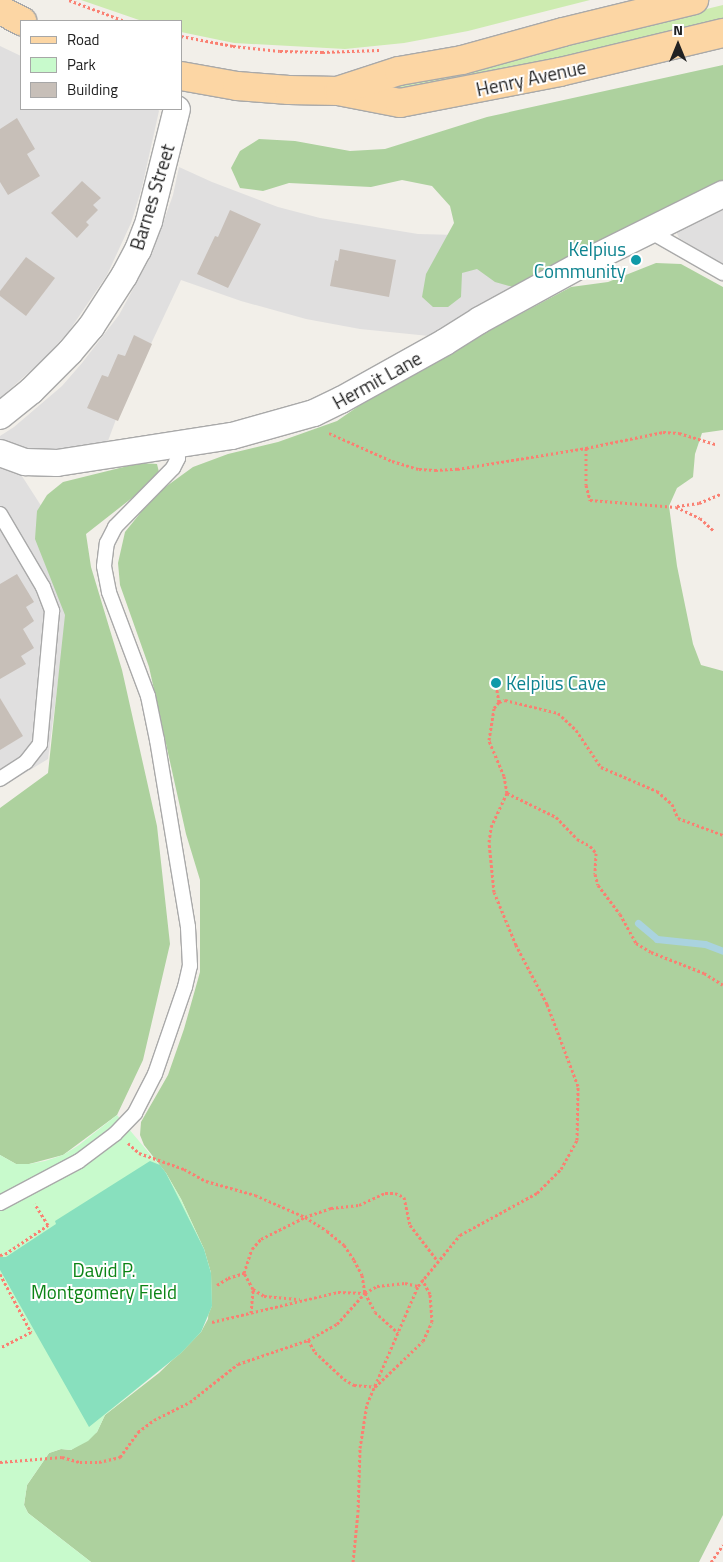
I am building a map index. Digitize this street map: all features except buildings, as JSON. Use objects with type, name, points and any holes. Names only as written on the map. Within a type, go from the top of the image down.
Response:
[{"type":"main road","name":"Henry Avenue","points":[[338,91],[399,71],[462,60],[563,32],[694,0]]},
{"type":"main road","points":[[0,10],[20,20]]},
{"type":"main road","name":"Henry Avenue","points":[[182,80],[289,90],[338,91],[400,103],[589,66],[723,33]]},
{"type":"street","name":"Barnes Street","points":[[0,416],[31,392],[70,352],[90,327],[124,276],[138,250],[149,221],[177,110]]},
{"type":"street","name":"Hermit Lane","points":[[0,452],[25,462],[58,463],[264,428],[314,413],[446,342],[480,320],[584,263],[651,232],[723,194]]},
{"type":"lane","points":[[651,232],[723,273]]},
{"type":"lane","points":[[0,1203],[79,1161],[117,1132],[135,1113],[154,1074],[182,1001],[190,952],[178,858],[156,732],[140,672],[109,592],[104,566],[105,554],[115,527],[130,509],[173,468],[178,458],[176,444]]},
{"type":"lane","points":[[0,514],[43,587],[52,611],[40,744],[26,762],[0,779]]},
{"type":"path","points":[[69,0],[122,20]]},
{"type":"path","points":[[182,36],[233,46],[280,51],[360,52],[387,49]]},
{"type":"path","points":[[314,413],[320,425],[331,434],[376,455],[419,469],[457,469],[586,448],[663,432],[679,433],[715,444]]},
{"type":"path","points":[[586,448],[586,485],[590,500],[676,506],[699,503],[720,494]]},
{"type":"path","points":[[676,506],[700,518],[713,530]]},
{"type":"path","points":[[353,1562],[358,1512],[360,1448],[367,1404],[418,1286],[437,1260],[460,1234],[537,1193],[561,1169],[577,1140],[578,1086],[547,1004],[516,945],[494,892],[488,842],[494,821],[507,793],[504,776],[489,740],[491,717],[499,702],[496,686]]},
{"type":"path","points":[[499,702],[515,702],[558,714],[576,730],[601,767],[657,791],[672,804],[678,818],[723,835]]},
{"type":"path","points":[[507,793],[556,817],[577,839],[590,846],[596,853],[595,874],[598,885],[620,914],[636,943],[651,952],[704,973],[723,986]]},
{"type":"path","points":[[117,1132],[139,1153],[184,1169],[206,1182],[255,1195],[305,1217],[327,1231],[344,1245],[362,1275],[365,1293],[375,1312],[398,1334]]},
{"type":"path","points":[[303,1300],[264,1296],[253,1289],[244,1273],[252,1249],[261,1239],[305,1217],[331,1208],[359,1205],[385,1193],[396,1193],[404,1197],[410,1225],[437,1260]]},
{"type":"path","points":[[0,1255],[48,1225],[40,1212]]},
{"type":"path","points":[[217,1285],[228,1278],[244,1273]]},
{"type":"path","points":[[0,1274],[31,1332],[0,1348]]},
{"type":"path","points":[[308,1340],[315,1352],[344,1379],[354,1385],[375,1387],[423,1341],[432,1322],[430,1294],[422,1279]]},
{"type":"path","points":[[212,1322],[338,1292],[365,1293],[387,1284],[405,1283],[418,1286]]},
{"type":"path","points":[[251,1313],[253,1289]]},
{"type":"path","points":[[0,1462],[62,1458],[80,1462],[99,1462],[120,1457],[138,1432],[154,1420],[190,1402],[238,1364],[284,1346],[308,1340],[337,1324],[365,1293]]},
{"type":"path","points":[[711,1562],[723,1545]]},
{"type":"shaded area","points":[[0,46],[20,56],[20,110],[159,111],[142,187],[131,223],[107,275],[69,331],[45,358],[0,398]]},
{"type":"shaded area","points":[[179,167],[212,182],[278,207],[320,218],[418,234],[496,236],[650,219],[439,337],[360,329],[306,319],[241,301],[181,280],[118,414],[105,449],[44,458],[0,441],[0,436],[14,427],[62,386],[119,315],[152,254],[173,195]]},
{"type":"shaded area","points":[[723,203],[723,265],[679,238],[676,231]]},
{"type":"shaded area","points":[[0,454],[20,473],[74,557],[48,759],[0,788]]},
{"type":"green space","points":[[81,0],[590,0],[468,31],[404,43],[345,49],[234,43],[182,32],[182,20],[139,20]]},
{"type":"green space","points":[[723,5],[723,21],[585,55],[393,92],[389,86],[491,66],[591,37]]},
{"type":"green space","points":[[723,65],[723,180],[679,207],[513,287],[495,282],[477,269],[462,273],[461,297],[448,307],[433,307],[422,297],[426,274],[454,223],[450,206],[432,186],[402,180],[371,187],[289,183],[263,191],[240,188],[231,168],[240,151],[259,139],[295,141],[350,151],[385,149],[487,117]]},
{"type":"green space","points":[[656,263],[681,264],[723,287],[723,430],[702,433],[695,454],[693,477],[677,488],[669,506],[677,566],[693,644],[701,665],[723,671],[723,1515],[699,1562],[91,1562],[28,1513],[24,1505],[27,1485],[49,1453],[61,1449],[71,1450],[97,1432],[105,1415],[159,1373],[201,1332],[208,1319],[211,1273],[204,1249],[181,1199],[166,1173],[144,1145],[140,1135],[141,1122],[168,1075],[184,1029],[200,972],[200,880],[186,834],[149,667],[120,585],[118,563],[125,532],[164,488],[193,467],[228,454],[278,442],[337,421],[379,392],[454,349],[571,287],[608,282]]},
{"type":"green space","points":[[140,463],[157,464],[160,476],[86,534],[91,567],[122,670],[157,826],[170,944],[143,1060],[117,1115],[63,1155],[29,1164],[16,1164],[0,1155],[0,808],[48,773],[65,615],[35,539],[37,511],[47,495],[63,482]]},
{"type":"green space","name":"David P. Montgomery Field","points":[[117,1115],[166,1173],[181,1199],[204,1249],[211,1273],[212,1306],[201,1332],[181,1353],[105,1415],[97,1432],[88,1441],[71,1450],[61,1449],[49,1453],[27,1485],[24,1505],[28,1513],[91,1562],[0,1562],[0,1155],[16,1164],[29,1164],[63,1155]]},
{"type":"green space","points":[[150,1161],[160,1165],[166,1173],[204,1249],[211,1273],[212,1306],[201,1332],[181,1353],[89,1427],[0,1270],[0,1257],[6,1257],[56,1224],[55,1221]]},
{"type":"waterway","points":[[638,923],[657,939],[705,944],[723,951]]},
{"type":"place","name":"Kelpius Community","points":[[636,260]]},
{"type":"place","name":"Kelpius Cave","points":[[496,683]]}]
